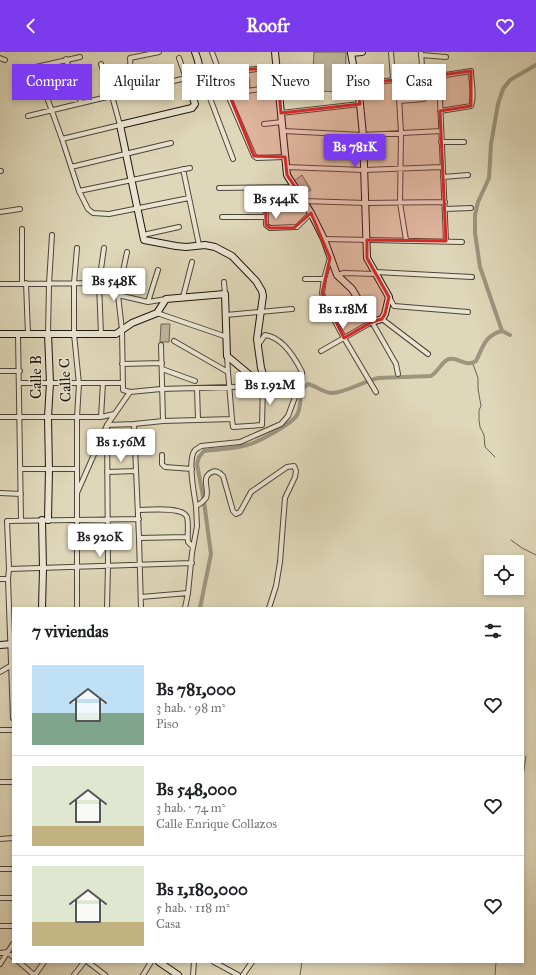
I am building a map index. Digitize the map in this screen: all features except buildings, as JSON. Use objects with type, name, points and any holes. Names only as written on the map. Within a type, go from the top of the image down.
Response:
[{"type":"street","points":[[130,64],[130,58],[159,52]]},
{"type":"street","points":[[194,52],[199,64]]},
{"type":"street","points":[[212,52],[217,64]]},
{"type":"street","points":[[275,52],[277,64]]},
{"type":"street","points":[[353,64],[351,53],[362,52]]},
{"type":"street","points":[[391,52],[393,64]]},
{"type":"street","points":[[421,64],[421,53],[446,57]]},
{"type":"street","points":[[80,56],[36,67],[79,191],[88,209],[93,213],[109,214],[189,198]]},
{"type":"street","points":[[0,58],[5,60]]},
{"type":"street","points":[[179,58],[182,67]]},
{"type":"street","points":[[66,59],[82,103]]},
{"type":"street","points":[[440,111],[470,106],[472,102],[471,71],[446,75]]},
{"type":"street","points":[[28,116],[100,99]]},
{"type":"street","points":[[113,100],[120,125],[144,240],[186,247],[199,245],[215,247],[232,256],[260,286],[264,296],[257,339],[261,368],[265,380],[263,386],[262,425],[232,427],[224,282]]},
{"type":"street","points":[[62,139],[192,108],[194,104],[193,100]]},
{"type":"street","points":[[211,100],[233,159]]},
{"type":"street","points":[[230,100],[254,156],[257,158],[285,157]]},
{"type":"street","points":[[280,100],[287,175],[311,213],[324,239],[337,275],[352,288],[396,364],[398,374]]},
{"type":"street","points":[[359,100],[363,135],[367,258],[394,306],[468,312]]},
{"type":"street","points":[[406,240],[400,203],[401,133],[399,101],[412,100]]},
{"type":"street","points":[[439,100],[446,241]]},
{"type":"street","points":[[281,113],[360,104]]},
{"type":"street","points":[[264,124],[282,122]]},
{"type":"street","points":[[283,131],[363,135],[441,131]]},
{"type":"street","points":[[441,142],[464,142]]},
{"type":"street","points":[[71,167],[171,143]]},
{"type":"street","points":[[286,166],[364,170],[442,167]]},
{"type":"street","points":[[79,191],[190,168]]},
{"type":"street","points":[[183,169],[199,245]]},
{"type":"street","points":[[443,177],[468,175]]},
{"type":"street","points":[[219,188],[295,187]]},
{"type":"street","points":[[266,188],[266,225],[270,228],[297,227],[311,213]]},
{"type":"street","points":[[304,201],[366,203],[445,202]]},
{"type":"street","points":[[445,209],[471,208]]},
{"type":"street","points":[[0,212],[20,209]]},
{"type":"street","points":[[222,217],[266,217]]},
{"type":"street","points":[[143,235],[180,227]]},
{"type":"street","points":[[22,229],[28,334]]},
{"type":"street","name":"Calle B","points":[[42,607],[45,520],[49,469],[48,417],[50,383],[48,334],[52,235]]},
{"type":"street","points":[[324,239],[462,242]]},
{"type":"street","name":"Calle C","points":[[77,248],[74,283],[74,334],[79,384],[77,417],[77,607]]},
{"type":"street","points":[[101,335],[99,283],[104,248]]},
{"type":"street","points":[[127,252],[118,295],[122,330],[123,390],[130,392],[161,389],[263,386]]},
{"type":"street","points":[[330,258],[322,293],[344,338],[376,392]]},
{"type":"street","points":[[183,296],[192,262]]},
{"type":"street","points":[[148,302],[158,270]]},
{"type":"street","points":[[337,275],[344,273],[376,273],[472,277]]},
{"type":"street","points":[[0,284],[99,283],[121,278]]},
{"type":"street","points":[[305,279],[324,279]]},
{"type":"street","points":[[118,295],[148,302],[183,296],[200,297],[225,294]]},
{"type":"street","points":[[320,351],[372,322],[382,319],[385,314],[389,297]]},
{"type":"street","points":[[0,334],[116,334],[132,323],[156,313],[166,298]]},
{"type":"street","points":[[314,309],[328,308]]},
{"type":"street","points":[[226,314],[292,309]]},
{"type":"street","points":[[156,313],[227,337]]},
{"type":"street","points":[[382,319],[428,354]]},
{"type":"street","points":[[18,335],[22,494],[21,520]]},
{"type":"street","points":[[185,607],[197,526],[191,459],[193,453],[201,446],[240,442],[281,424],[288,416],[302,378],[302,372],[283,344],[276,339],[265,336],[257,345]]},
{"type":"street","points":[[174,341],[228,372]]},
{"type":"street","points":[[161,345],[163,421]]},
{"type":"street","points":[[228,356],[263,386]]},
{"type":"street","points":[[122,364],[162,363]]},
{"type":"street","points":[[162,369],[195,381]]},
{"type":"street","points":[[0,371],[20,371]]},
{"type":"street","points":[[20,383],[123,383]]},
{"type":"street","points":[[101,417],[103,383]]},
{"type":"street","points":[[197,388],[198,420]]},
{"type":"street","points":[[77,493],[107,425],[130,392]]},
{"type":"street","points":[[0,417],[101,417],[114,414]]},
{"type":"street","points":[[107,425],[163,421],[232,419]]},
{"type":"street","points":[[134,424],[139,519],[141,607]]},
{"type":"street","points":[[107,425],[107,607]]},
{"type":"street","points":[[162,455],[162,464],[165,467],[192,469]]},
{"type":"street","points":[[196,506],[202,503],[206,497],[207,477],[213,472],[221,473],[223,476],[232,511],[236,514],[240,512],[250,492],[287,467],[294,466],[296,471],[295,476],[285,498],[280,562],[276,586],[269,607]]},
{"type":"street","points":[[21,469],[77,468]]},
{"type":"street","points":[[107,472],[136,471]]},
{"type":"street","points":[[0,493],[22,494]]},
{"type":"street","points":[[138,510],[176,510],[184,512],[187,517],[188,542],[193,547]]},
{"type":"street","points":[[0,672],[12,665],[8,579],[10,569],[7,521],[139,519]]},
{"type":"street","points":[[139,538],[187,537]]},
{"type":"street","points":[[10,569],[192,563]]},
{"type":"street","points":[[0,579],[8,579]]},
{"type":"street","points":[[141,597],[188,593]]},
{"type":"street","points":[[0,645],[12,644]]},
{"type":"street","points":[[0,730],[12,730]]},
{"type":"street","points":[[0,782],[12,782]]},
{"type":"street","points":[[0,839],[12,838]]},
{"type":"street","points":[[0,869],[12,869]]},
{"type":"street","points":[[0,898],[12,898]]},
{"type":"street","points":[[0,926],[12,926]]},
{"type":"street","points":[[0,964],[12,945]]},
{"type":"street","points":[[0,953],[7,952],[12,956]]},
{"type":"street","points":[[19,963],[34,975],[43,963]]},
{"type":"street","points":[[74,975],[83,963]]},
{"type":"street","points":[[89,963],[105,975]]},
{"type":"street","points":[[143,975],[150,963]]},
{"type":"street","points":[[160,963],[178,975]]},
{"type":"street","points":[[193,975],[194,963]]},
{"type":"street","points":[[216,963],[238,975]]},
{"type":"street","points":[[243,975],[251,963]]},
{"type":"highlighted area","points":[[277,67],[281,113],[360,104],[356,84],[423,77],[423,82],[434,76],[471,71],[471,106],[440,111],[446,241],[367,240],[367,258],[389,297],[385,314],[382,319],[372,322],[344,338],[322,293],[330,258],[311,213],[294,228],[270,228],[266,225],[265,188],[295,187],[287,175],[285,157],[254,156],[220,72]]},
{"type":"shaded area","points":[[314,52],[346,52],[346,64],[332,64],[332,92],[324,91],[324,64],[313,64]]},
{"type":"shaded area","points":[[302,175],[311,190],[302,196],[294,181]]},
{"type":"shaded area","points":[[161,324],[170,324],[169,342],[160,342]]},
{"type":"waterway","points":[[200,607],[211,554],[197,464],[199,457],[204,451],[247,445],[258,441],[289,423],[294,419],[299,411],[302,390],[308,384],[332,393],[343,391],[378,378],[431,376],[444,362],[449,359],[456,359],[466,363],[476,361],[485,342],[492,335],[502,331],[480,267],[475,233],[475,215],[478,202],[489,178],[491,144],[498,104],[503,89],[510,80],[536,65]]},
{"type":"waterway","points":[[502,331],[510,335]]},
{"type":"waterway","points":[[473,364],[478,378],[481,406],[479,410],[480,427],[484,435],[485,447],[495,457]]},
{"type":"waterway","points":[[511,540],[522,548],[536,555]]},
{"type":"waterway","points":[[524,769],[526,756]]},
{"type":"waterway","points":[[300,975],[302,963]]},
{"type":"waterway","points":[[495,975],[496,963]]}]
